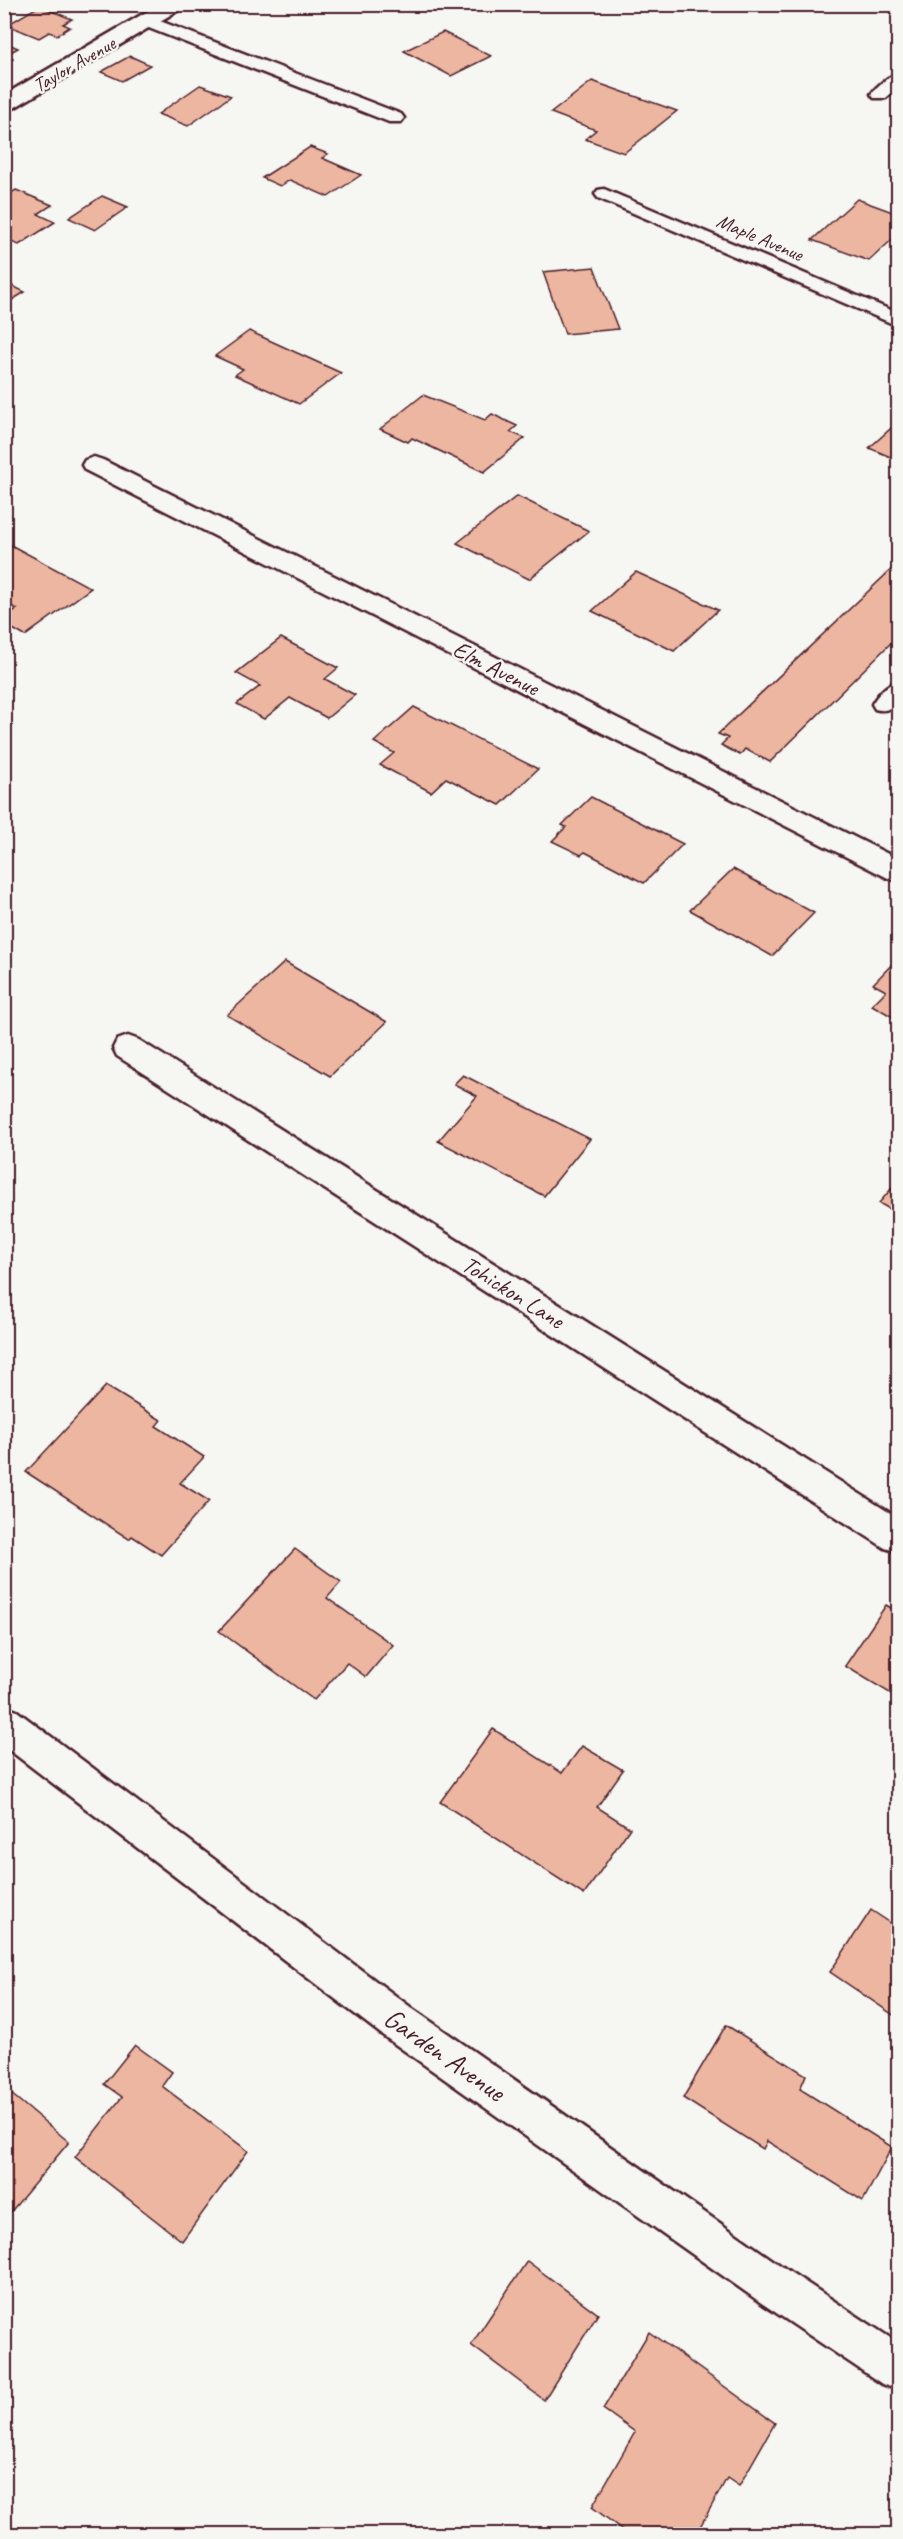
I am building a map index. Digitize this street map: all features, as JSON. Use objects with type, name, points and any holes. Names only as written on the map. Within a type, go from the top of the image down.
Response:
[{"type":"street","name":"Taylor Avenue","points":[[4,104],[175,4]]},
{"type":"street","name":"Elm Avenue","points":[[94,465],[898,871]]},
{"type":"street","name":"Tohickon Lane","points":[[128,1047],[898,1537]]},
{"type":"street","name":"Garden Avenue","points":[[4,1723],[399,2023],[775,2286],[898,2368]]},
{"type":"lane","points":[[147,21],[395,118]]},
{"type":"lane","points":[[880,94],[898,79]]},
{"type":"lane","name":"Maple Avenue","points":[[604,194],[898,320]]},
{"type":"building","points":[[39,6],[72,19],[63,24],[70,27],[57,35],[49,32],[39,38],[7,25]]},
{"type":"building","points":[[443,32],[491,56],[451,76],[404,51]]},
{"type":"building","points":[[4,42],[18,48],[5,55],[13,59],[4,64]]},
{"type":"building","points":[[130,56],[150,65],[122,81],[101,72]]},
{"type":"building","points":[[592,81],[677,111],[624,153],[585,139],[596,130],[551,113]]},
{"type":"building","points":[[200,85],[231,96],[188,126],[158,114]]},
{"type":"building","points":[[310,147],[328,154],[322,158],[361,175],[328,197],[290,180],[280,186],[262,178]]},
{"type":"building","points":[[16,190],[52,205],[38,214],[55,222],[19,245],[4,239],[4,197]]},
{"type":"building","points":[[102,196],[128,207],[95,230],[69,218]]},
{"type":"building","points":[[857,199],[898,214],[898,234],[869,261],[812,240]]},
{"type":"building","points":[[594,267],[618,329],[565,334],[543,272]]},
{"type":"building","points":[[4,282],[25,292],[4,305]]},
{"type":"building","points":[[249,331],[341,373],[299,404],[235,375],[243,369],[215,356]]},
{"type":"building","points":[[423,395],[485,420],[492,414],[517,426],[510,432],[525,438],[484,472],[412,438],[408,442],[380,429]]},
{"type":"building","points":[[898,422],[898,460],[869,448]]},
{"type":"building","points":[[517,496],[589,531],[529,579],[457,543]]},
{"type":"building","points":[[7,543],[91,588],[25,636],[4,624],[4,617],[17,609],[4,602],[4,545]]},
{"type":"building","points":[[898,563],[898,636],[770,762],[745,749],[740,755],[721,745],[728,738],[718,734]]},
{"type":"building","points":[[636,572],[718,610],[674,651],[592,611]]},
{"type":"building","points":[[281,638],[338,668],[325,679],[355,695],[327,718],[290,698],[264,719],[237,704],[260,686],[236,673]]},
{"type":"building","points":[[414,707],[538,769],[500,805],[446,778],[431,792],[380,765],[394,753],[374,742]]},
{"type":"building","points":[[591,797],[683,844],[644,883],[585,852],[581,855],[552,841],[566,827],[562,825]]},
{"type":"building","points":[[733,869],[814,913],[772,956],[690,910]]},
{"type":"building","points":[[897,959],[898,1020],[872,1005],[886,991],[873,984]]},
{"type":"building","points":[[285,962],[387,1022],[330,1076],[227,1015]]},
{"type":"building","points":[[463,1075],[590,1139],[544,1196],[438,1141],[477,1096],[454,1084]]},
{"type":"building","points":[[898,1181],[898,1214],[879,1203]]},
{"type":"building","points":[[106,1386],[161,1420],[156,1426],[204,1457],[180,1483],[209,1501],[161,1555],[132,1536],[129,1539],[26,1472]]},
{"type":"building","points":[[295,1549],[341,1582],[327,1598],[393,1645],[366,1677],[347,1663],[314,1700],[219,1631]]},
{"type":"building","points":[[886,1605],[898,1612],[898,1698],[845,1666]]},
{"type":"building","points":[[493,1729],[562,1773],[582,1746],[623,1770],[597,1807],[630,1828],[584,1895],[440,1802]]},
{"type":"building","points":[[871,1910],[898,1928],[898,2018],[830,1972]]},
{"type":"building","points":[[726,2025],[806,2075],[800,2089],[892,2147],[863,2201],[767,2141],[763,2149],[683,2098]]},
{"type":"building","points":[[135,2045],[172,2072],[162,2086],[248,2151],[182,2241],[75,2157],[122,2097],[104,2084]]},
{"type":"building","points":[[4,2088],[69,2142],[4,2220]]},
{"type":"building","points":[[527,2261],[598,2314],[544,2400],[471,2345]]},
{"type":"building","points":[[649,2332],[775,2423],[739,2486],[727,2478],[696,2534],[628,2534],[592,2507],[635,2432],[603,2409]]}]
